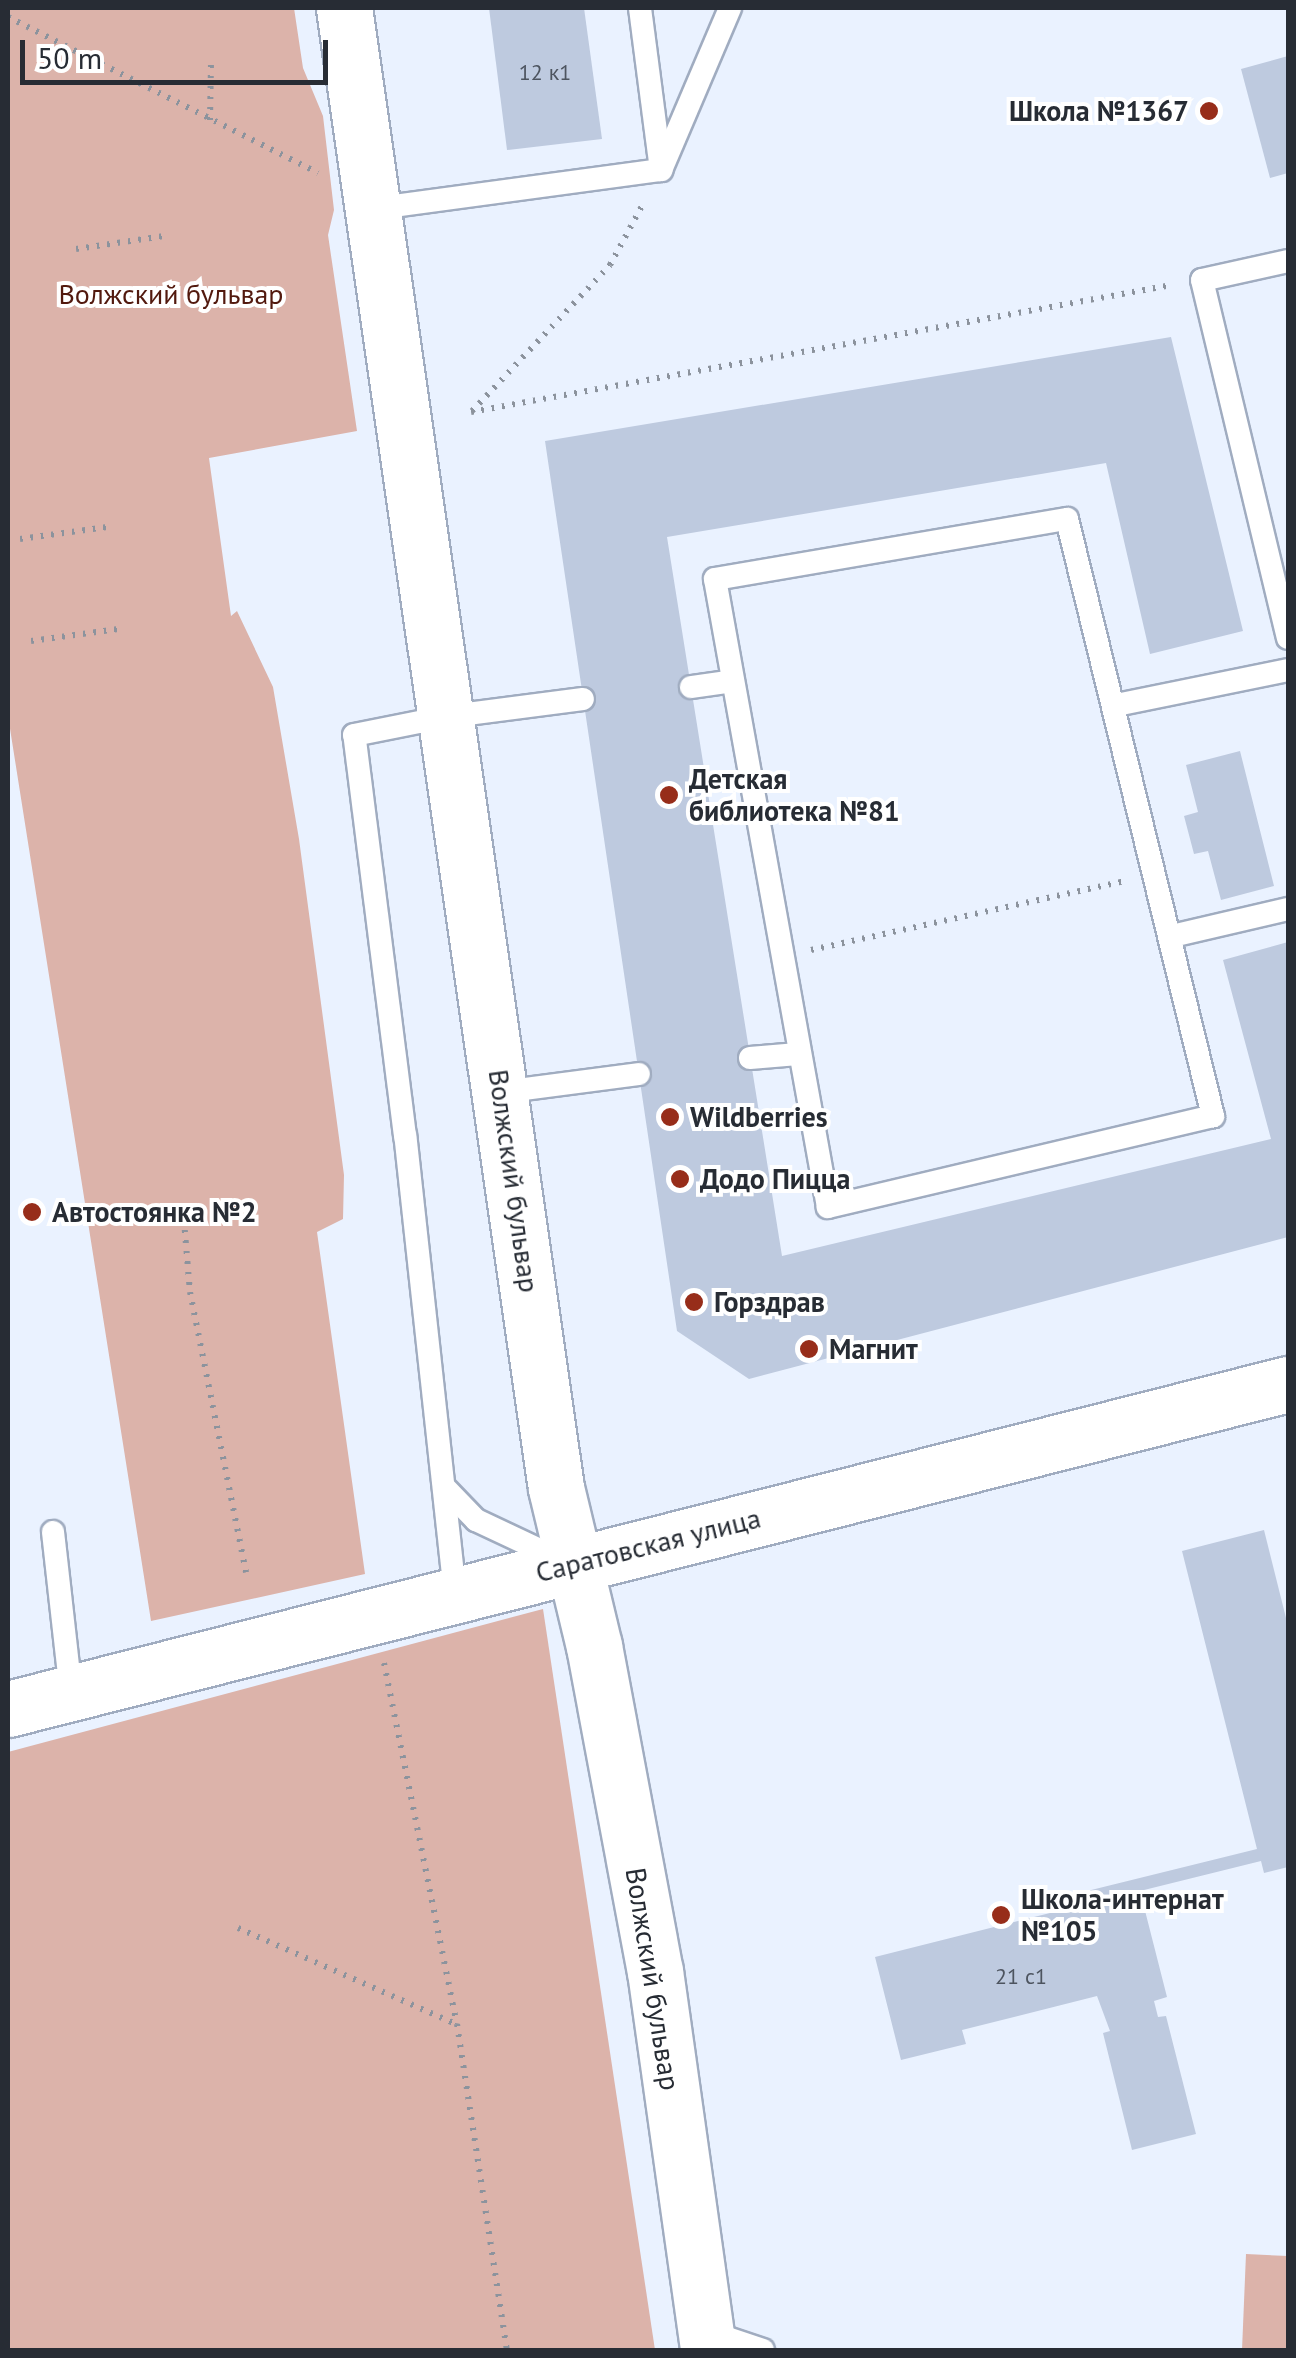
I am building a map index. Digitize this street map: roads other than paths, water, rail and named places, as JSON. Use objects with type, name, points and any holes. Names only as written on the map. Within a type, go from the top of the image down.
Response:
[{"type":"main road","name":"Волжский бульвар","points":[[344,8],[556,1488],[594,1646],[655,1971],[707,2341]]},
{"type":"main road","name":"Саратовская улица","points":[[8,1709],[1288,1384]]},
{"type":"lane","points":[[640,8],[661,170]]},
{"type":"lane","points":[[661,170],[730,8]]},
{"type":"lane","points":[[372,209],[661,170]]},
{"type":"lane","points":[[1288,261],[1202,280],[1288,638]]},
{"type":"lane","points":[[1067,519],[1116,706],[1213,1116],[828,1208],[734,681],[715,580],[1067,519]]},
{"type":"lane","points":[[1116,706],[1288,670]]},
{"type":"lane","points":[[691,687],[734,681]]},
{"type":"lane","points":[[455,1593],[354,736],[444,718],[583,699]]},
{"type":"lane","points":[[1172,936],[1288,909]]},
{"type":"lane","points":[[750,1058],[798,1054]]},
{"type":"lane","points":[[502,1092],[639,1074]]},
{"type":"lane","points":[[445,1488],[476,1520],[572,1565]]},
{"type":"lane","points":[[53,1532],[71,1692]]},
{"type":"lane","points":[[707,2341],[763,2350]]},
{"type":"place","name":"Школа №1367","points":[[1209,111]]},
{"type":"place","name":"Детская библиотека №81","points":[[669,795]]},
{"type":"place","name":"Wildberries","points":[[670,1117]]},
{"type":"place","name":"Додо Пицца","points":[[680,1179]]},
{"type":"place","name":"Автостоянка №2","points":[[32,1212]]},
{"type":"place","name":"Горздрав","points":[[694,1302]]},
{"type":"place","name":"Магнит","points":[[809,1349]]},
{"type":"place","name":"Школа-интернат №105","points":[[1001,1915]]}]
